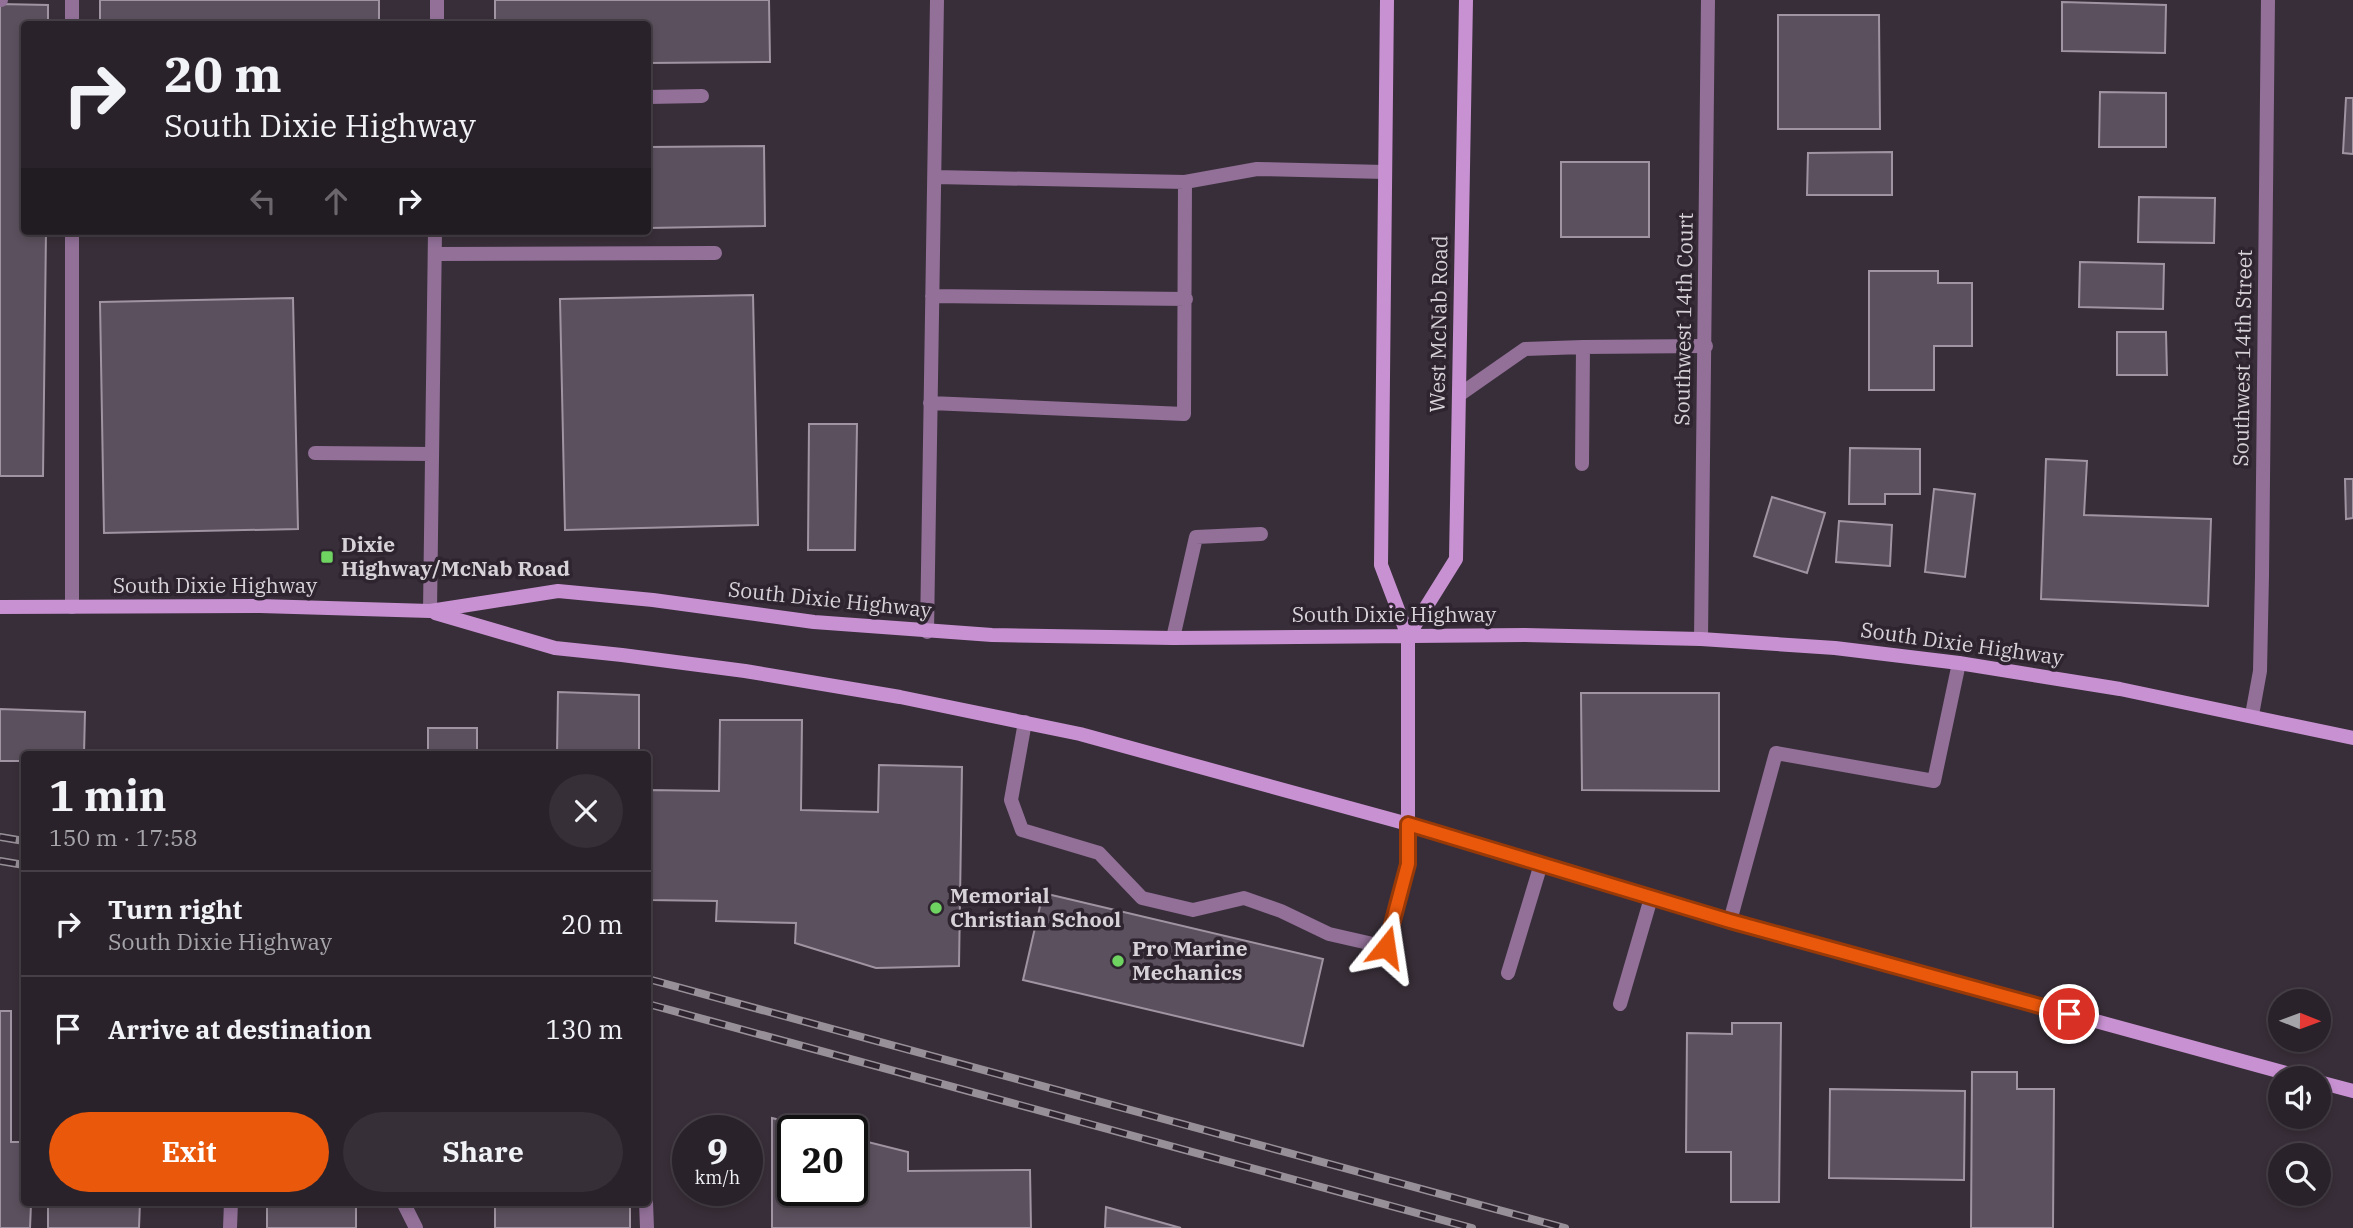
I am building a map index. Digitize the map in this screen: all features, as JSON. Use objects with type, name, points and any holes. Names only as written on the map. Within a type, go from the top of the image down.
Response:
[{"type":"main road","points":[[1387,0],[1381,565],[1408,635],[1408,824]]},
{"type":"main road","name":"West McNab Road","points":[[1408,635],[1456,559],[1465,0]]},
{"type":"main road","name":"South Dixie Highway","points":[[0,607],[260,606],[430,611],[558,591],[653,600],[814,622],[992,635],[1173,638],[1408,635],[1701,639],[1835,648],[1959,663],[2120,689],[2353,737]]},
{"type":"main road","name":"South Dixie Highway","points":[[430,611],[555,648],[745,671],[900,696],[1026,722],[1150,752],[1408,824],[1730,921],[2268,1068]]},
{"type":"main road","points":[[2331,1085],[2353,1091]]},
{"type":"street","points":[[72,0],[72,21]]},
{"type":"street","points":[[437,0],[437,21]]},
{"type":"street","points":[[927,632],[937,0]]},
{"type":"street","name":"Southwest 14th Court","points":[[1701,639],[1708,0]]},
{"type":"street","name":"Southwest 14th Street","points":[[2252,715],[2260,671],[2268,0]]},
{"type":"street","points":[[651,97],[702,96]]},
{"type":"street","points":[[935,177],[1185,182],[1256,169],[1385,172]]},
{"type":"street","points":[[930,403],[1184,414],[1185,182]]},
{"type":"street","points":[[72,235],[72,607]]},
{"type":"street","points":[[430,611],[435,235]]},
{"type":"street","points":[[435,254],[715,253]]},
{"type":"street","points":[[932,296],[1186,299]]},
{"type":"street","points":[[1582,464],[1583,346]]},
{"type":"street","points":[[1459,395],[1525,349],[1706,346]]},
{"type":"street","points":[[315,453],[432,454]]},
{"type":"street","points":[[1173,638],[1196,537],[1261,534]]},
{"type":"street","points":[[1730,921],[1776,753],[1934,781],[1959,663]]},
{"type":"street","points":[[1026,722],[1011,800],[1022,830],[1099,853],[1142,898],[1194,910],[1244,898],[1329,934],[1386,947],[1408,864],[1408,824]]},
{"type":"street","points":[[1508,973],[1541,864]]},
{"type":"street","points":[[1620,1004],[1651,898]]},
{"type":"street","points":[[230,1228],[231,1206]]},
{"type":"street","points":[[405,1206],[416,1228]]},
{"type":"street","points":[[646,1206],[647,1228]]},
{"type":"building","points":[[100,0],[379,0],[379,21],[100,21]]},
{"type":"building","points":[[495,0],[769,0],[770,62],[651,63],[651,21],[495,21]]},
{"type":"building","points":[[2062,2],[2166,5],[2165,53],[2062,51]]},
{"type":"building","points":[[0,4],[48,5],[48,21],[21,21],[21,235],[46,235],[43,476],[0,476]]},
{"type":"building","points":[[1778,15],[1879,15],[1880,129],[1778,129]]},
{"type":"building","points":[[2100,92],[2166,93],[2166,147],[2099,147]]},
{"type":"building","points":[[2346,98],[2353,98],[2353,154],[2343,153]]},
{"type":"building","points":[[764,146],[765,226],[651,228],[651,147]]},
{"type":"building","points":[[1892,152],[1892,195],[1807,195],[1808,153]]},
{"type":"building","points":[[1561,162],[1649,162],[1649,237],[1561,237]]},
{"type":"building","points":[[2139,197],[2215,198],[2214,243],[2138,242]]},
{"type":"building","points":[[2080,262],[2164,264],[2163,309],[2079,307]]},
{"type":"building","points":[[1869,271],[1938,271],[1938,283],[1972,283],[1972,346],[1934,346],[1934,390],[1869,390]]},
{"type":"building","points":[[753,295],[758,525],[565,530],[560,299]]},
{"type":"building","points":[[293,298],[298,529],[104,533],[100,302]]},
{"type":"building","points":[[2117,332],[2166,332],[2167,375],[2117,375]]},
{"type":"building","points":[[809,424],[857,424],[855,550],[808,550]]},
{"type":"building","points":[[1850,448],[1920,449],[1920,494],[1885,494],[1885,504],[1849,504]]},
{"type":"building","points":[[2046,459],[2087,461],[2084,515],[2211,519],[2208,606],[2041,599]]},
{"type":"building","points":[[2345,479],[2353,479],[2353,518],[2346,519]]},
{"type":"building","points":[[1934,489],[1975,494],[1965,577],[1925,572]]},
{"type":"building","points":[[1772,497],[1825,513],[1807,573],[1754,556]]},
{"type":"building","points":[[1839,521],[1892,525],[1890,566],[1836,562]]},
{"type":"building","points":[[558,692],[639,695],[639,751],[557,751]]},
{"type":"building","points":[[1581,693],[1719,693],[1719,791],[1582,790]]},
{"type":"building","points":[[0,709],[85,712],[84,751],[21,751],[21,761],[0,761]]},
{"type":"building","points":[[720,720],[802,720],[801,810],[878,812],[879,765],[962,767],[959,966],[876,968],[795,943],[796,923],[716,921],[717,901],[651,900],[651,790],[719,791]]},
{"type":"building","points":[[428,728],[477,728],[477,751],[428,751]]},
{"type":"building","points":[[1043,893],[1323,959],[1303,1046],[1023,980]]},
{"type":"building","points":[[0,1011],[11,1011],[11,1142],[21,1142],[21,1206],[31,1206],[30,1228],[0,1228]]},
{"type":"building","points":[[1732,1023],[1781,1023],[1779,1202],[1731,1202],[1731,1152],[1686,1152],[1687,1033],[1732,1034]]},
{"type":"building","points":[[1972,1072],[2017,1072],[2017,1089],[2054,1089],[2053,1228],[1971,1228]]},
{"type":"building","points":[[1830,1089],[1965,1091],[1964,1180],[1829,1178]]},
{"type":"building","points":[[772,1118],[777,1119],[777,1206],[868,1206],[868,1142],[908,1152],[908,1171],[1030,1170],[1031,1228],[772,1228]]},
{"type":"building","points":[[48,1206],[140,1206],[139,1228],[48,1228]]},
{"type":"building","points":[[267,1206],[356,1206],[356,1228],[267,1228]]},
{"type":"building","points":[[495,1206],[630,1206],[630,1228],[495,1228]]},
{"type":"building","points":[[1106,1207],[1181,1228],[1105,1228]]},
{"type":"railway","points":[[0,837],[21,840]]},
{"type":"railway","points":[[0,861],[21,864]]},
{"type":"railway","points":[[651,980],[1565,1228]]},
{"type":"railway","points":[[651,1005],[1472,1228]]},
{"type":"place","name":"Dixie Highway/McNab Road","points":[[327,557]]},
{"type":"place","name":"Memorial Christian School","points":[[936,908]]},
{"type":"place","name":"Pro Marine Mechanics","points":[[1118,961]]},
{"type":"route","points":[[1386,947],[1408,864],[1408,824],[1730,921],[2069,1014]]}]
